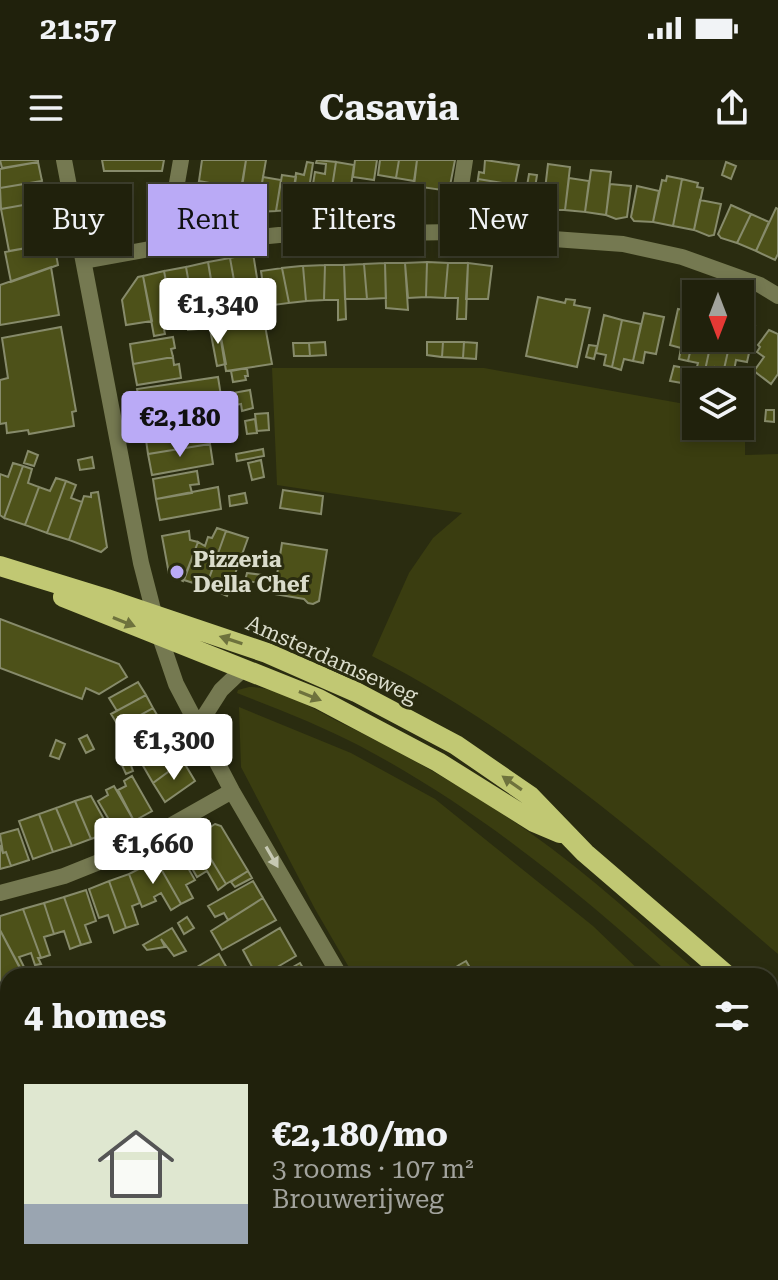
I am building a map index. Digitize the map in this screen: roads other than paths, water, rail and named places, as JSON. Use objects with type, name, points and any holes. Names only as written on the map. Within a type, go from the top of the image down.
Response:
[{"type":"main road","name":"Amsterdamseweg","points":[[0,568],[154,614],[267,653],[356,692],[456,745],[530,796],[568,836],[719,968]]},
{"type":"main road","name":"Amsterdamseweg","points":[[0,568],[160,637],[319,699],[438,762],[534,822],[568,836]]},
{"type":"street","points":[[64,160],[141,563],[160,637],[176,684],[232,791],[335,968]]},
{"type":"street","points":[[177,184],[181,160]]},
{"type":"street","points":[[461,184],[465,160]]},
{"type":"street","points":[[267,236],[440,232]]},
{"type":"street","points":[[557,239],[623,244],[682,257],[760,285],[778,296]]},
{"type":"street","points":[[84,261],[148,249]]},
{"type":"street","points":[[198,726],[221,690],[242,670]]},
{"type":"street","points":[[0,893],[64,876],[124,852],[232,791]]},
{"type":"place","name":"Pizzeria Della Chef","points":[[177,572]]}]
